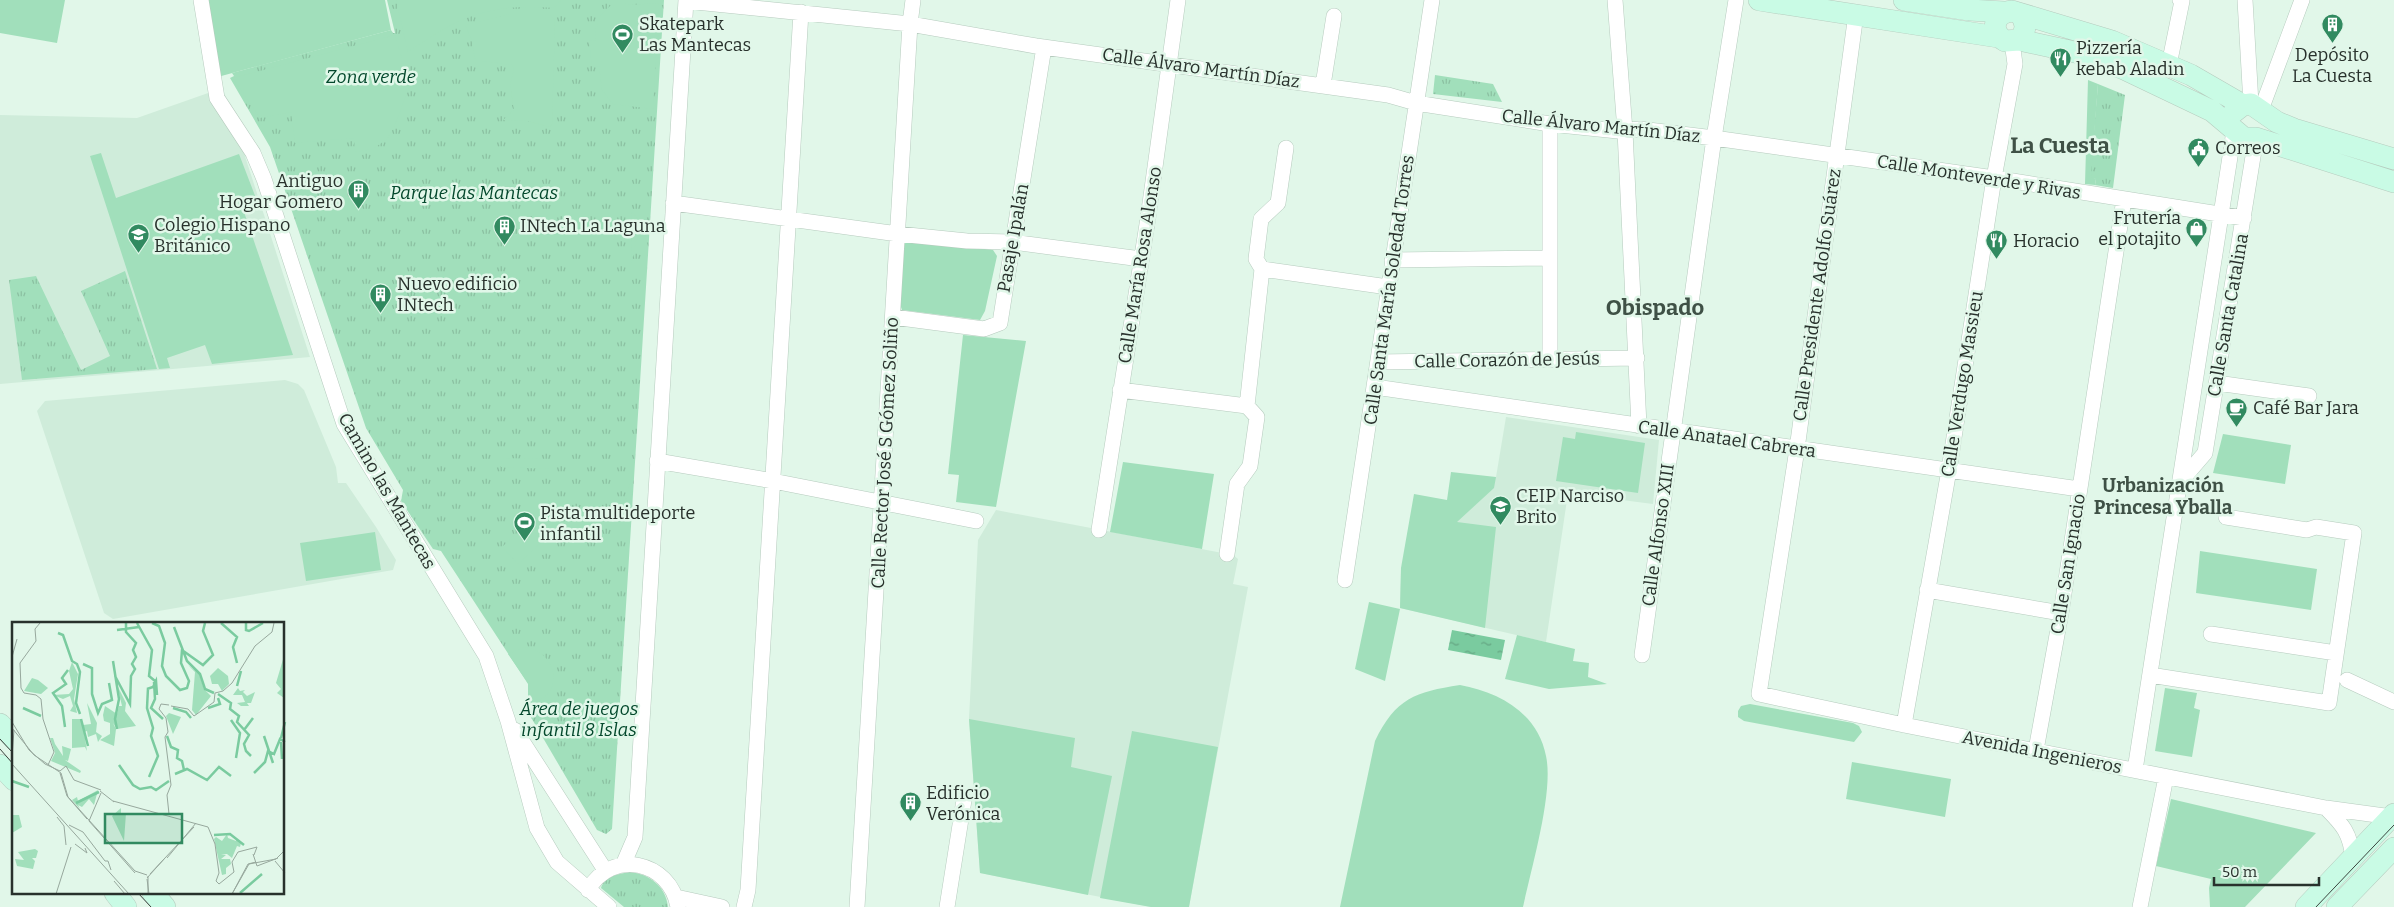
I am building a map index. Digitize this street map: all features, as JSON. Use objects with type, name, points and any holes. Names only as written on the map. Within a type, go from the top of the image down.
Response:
[{"type":"main road","points":[[1760,0],[1856,14],[2079,53],[2124,69],[2212,111],[2244,138],[2256,138],[2394,182]]},
{"type":"main road","points":[[1904,0],[1969,10],[2012,9],[2112,42],[2170,65],[2294,129],[2393,154]]},
{"type":"main road","points":[[2010,40],[2024,33],[2026,22],[2012,9]]},
{"type":"main road","points":[[2010,40],[1994,26],[1998,17],[2012,9]]},
{"type":"main road","points":[[2234,131],[2232,116],[2235,110],[2255,108]]},
{"type":"main road","points":[[2255,108],[2265,124],[2256,138]]},
{"type":"main road","points":[[0,724],[12,738]]},
{"type":"main road","points":[[0,765],[12,778]]},
{"type":"main road","points":[[2306,907],[2393,816]]},
{"type":"main road","points":[[2337,907],[2394,848]]},
{"type":"main road","points":[[116,894],[126,907]]},
{"type":"main road","points":[[154,894],[165,907]]},
{"type":"street","name":"Camino las Mantecas","points":[[201,0],[217,98],[253,153],[264,179],[344,424],[486,656],[508,720],[537,828],[557,862],[610,907]]},
{"type":"street","name":"Calle Álvaro Martín Díaz","points":[[686,0],[910,24],[1044,47],[1170,63],[1388,95],[1416,102],[1550,124],[1625,131],[1640,128],[1714,138]]},
{"type":"street","points":[[623,865],[634,837],[686,0]]},
{"type":"street","name":"Calle Rector José S Gómez Soliño","points":[[857,907],[910,24],[913,0]]},
{"type":"street","name":"Calle María Rosa Alonso","points":[[1099,530],[1141,259],[1178,0]]},
{"type":"street","name":"Calle Santa María Soledad Torres","points":[[1345,580],[1432,0]]},
{"type":"street","points":[[1615,0],[1625,131],[1639,426]]},
{"type":"street","name":"Calle Alfonso XIII","points":[[1642,655],[1714,138],[1736,0]]},
{"type":"street","points":[[2170,65],[2182,0],[2180,0]]},
{"type":"street","points":[[2245,0],[2255,108]]},
{"type":"street","points":[[2255,108],[2302,0]]},
{"type":"street","points":[[744,907],[748,890],[801,12]]},
{"type":"street","name":"Calle Presidente Adolfo Suárez","points":[[1759,694],[1797,449],[1856,14]]},
{"type":"street","points":[[1323,85],[1334,16]]},
{"type":"street","name":"Calle Verdugo Massieu","points":[[1904,725],[1949,470],[1994,178],[2015,64],[2010,40]]},
{"type":"street","name":"Pasaje Ipalán","points":[[893,317],[984,329],[1000,323],[1044,47]]},
{"type":"street","points":[[1550,124],[1550,360]]},
{"type":"street","name":"Calle Santa Catalina","points":[[2135,770],[2219,214],[2234,131]]},
{"type":"street","name":"Calle Monteverde y Rivas","points":[[1714,138],[1994,178],[2244,218]]},
{"type":"street","name":"Calle Santa Catalina","points":[[2180,482],[2205,453],[2256,138]]},
{"type":"street","points":[[1246,406],[1262,269],[1256,259],[1261,219],[1278,203],[1286,148]]},
{"type":"street","name":"Calle San Ignacio","points":[[2036,750],[2061,613],[2124,199]]},
{"type":"street","points":[[673,203],[788,217],[898,234],[1012,242],[1141,259]]},
{"type":"street","points":[[1392,260],[1550,258]]},
{"type":"street","points":[[1262,269],[1388,287]]},
{"type":"street","name":"Calle Corazón de Jesús","points":[[1378,362],[1637,358]]},
{"type":"street","points":[[2217,383],[2308,396]]},
{"type":"street","name":"Calle Anatael Cabrera","points":[[1375,387],[2079,489]]},
{"type":"street","points":[[1120,390],[1246,406],[1257,417],[1250,466],[1237,484],[1227,554]]},
{"type":"street","points":[[2183,450],[2191,458],[2197,460]]},
{"type":"street","points":[[658,461],[773,481],[976,521]]},
{"type":"street","points":[[2150,675],[2329,704],[2354,533],[2316,527],[2307,530],[2226,517]]},
{"type":"street","points":[[1927,590],[2061,613]]},
{"type":"street","points":[[2211,634],[2336,653]]},
{"type":"street","points":[[2347,680],[2394,702]]},
{"type":"street","name":"Avenida Ingenieros","points":[[1759,694],[1904,725],[2326,808],[2393,816]]},
{"type":"street","name":"Camino las Mantecas","points":[[508,720],[605,870]]},
{"type":"street","points":[[2140,907],[2166,777]]},
{"type":"street","points":[[947,907],[964,800]]},
{"type":"street","points":[[2326,808],[2344,826],[2350,841],[2353,858]]},
{"type":"street","points":[[634,837],[646,867]]},
{"type":"street","points":[[588,890],[605,870],[623,865],[646,867],[666,880],[677,902],[722,907]]},
{"type":"shaded area","name":"Colegio Hispano Británico","points":[[211,92],[243,150],[310,357],[0,384],[0,115],[137,118]]},
{"type":"shaded area","points":[[285,380],[298,384],[304,390],[336,467],[338,483],[346,483],[376,527],[396,560],[393,570],[113,619],[104,613],[37,411],[45,401]]},
{"type":"shaded area","name":"CEIP Narciso Brito","points":[[1506,417],[1659,440],[1653,504],[1568,493],[1546,642],[1400,608],[1401,568],[1483,485],[1496,477]]},
{"type":"shaded area","points":[[996,510],[1233,555],[1238,559],[1233,584],[1248,587],[1189,907],[1151,907],[980,873],[969,719],[978,540]]},
{"type":"green space","points":[[0,0],[65,0],[57,43],[0,33]]},
{"type":"green space","points":[[201,0],[385,0],[391,30],[214,78]]},
{"type":"green space","name":"Parque las Mantecas","points":[[387,0],[664,0],[612,829],[606,834],[597,830],[529,714],[528,684],[441,551],[433,549],[401,501],[403,490],[366,428],[270,147],[230,78],[234,76],[232,73],[391,30],[395,33]]},
{"type":"green space","points":[[396,0],[561,0],[554,8],[509,8],[478,14],[450,26],[408,52]]},
{"type":"green space","name":"Skatepark Las Mantecas","points":[[613,3],[629,5],[659,3],[653,109],[613,104],[602,90],[599,66],[592,67],[589,41],[596,40],[595,27],[597,27],[600,16]]},
{"type":"green space","points":[[509,14],[549,14],[555,20],[552,124],[550,127],[527,121],[503,120],[514,110],[510,85],[514,69],[512,65],[483,61],[477,69],[471,38],[465,25]]},
{"type":"green space","name":"Zona verde","points":[[395,35],[410,86],[393,129],[387,139],[373,149],[355,152],[354,138],[295,143],[291,112],[260,118],[233,78]]},
{"type":"green space","points":[[1435,75],[1493,84],[1502,102],[1433,94]]},
{"type":"green space","points":[[2088,80],[2098,84],[2091,177],[2096,179],[2095,185],[2085,184]]},
{"type":"green space","points":[[2098,84],[2125,95],[2113,188],[2095,185],[2096,179],[2090,178]]},
{"type":"green space","points":[[101,153],[116,198],[239,154],[259,206],[244,212],[293,355],[212,364],[205,345],[167,358],[170,368],[159,369],[90,156]]},
{"type":"green space","points":[[632,212],[640,221],[631,266]]},
{"type":"green space","points":[[908,240],[993,250],[997,256],[985,311],[980,320],[902,310],[900,304],[902,247]]},
{"type":"green space","points":[[125,271],[157,369],[22,380],[9,280],[36,276],[81,370],[110,356],[81,291]]},
{"type":"green space","points":[[963,335],[1026,341],[996,507],[956,502],[959,475],[948,474]]},
{"type":"green space","points":[[1576,432],[1645,443],[1638,493],[1556,481],[1563,437],[1575,439]]},
{"type":"green space","points":[[2223,434],[2291,445],[2285,484],[2213,473]]},
{"type":"green space","points":[[502,458],[549,459],[549,469],[501,467]]},
{"type":"green space","points":[[1123,462],[1214,474],[1202,549],[1110,532]]},
{"type":"green space","points":[[634,469],[630,519],[621,517]]},
{"type":"green space","points":[[1451,472],[1496,477],[1494,488],[1457,522],[1496,527],[1485,628],[1400,608],[1401,568],[1414,494],[1447,500]]},
{"type":"green space","name":"Pista multideporte infantil","points":[[530,521],[546,538],[518,564],[502,547]]},
{"type":"green space","points":[[375,532],[381,570],[306,581],[300,543]]},
{"type":"green space","points":[[2200,551],[2317,569],[2311,610],[2196,593]]},
{"type":"green space","points":[[1369,602],[1400,609],[1385,681],[1355,669]]},
{"type":"green space","points":[[1517,635],[1575,649],[1573,661],[1589,663],[1588,677],[1607,684],[1549,689],[1505,679]]},
{"type":"green space","points":[[524,647],[536,650],[545,657],[551,665],[553,675],[553,685],[548,693],[540,700],[528,703],[528,683],[508,654]]},
{"type":"green space","points":[[1460,685],[1489,693],[1515,707],[1526,716],[1542,741],[1548,771],[1547,789],[1536,852],[1523,907],[1340,907],[1375,741],[1391,715],[1408,700],[1419,694]]},
{"type":"green space","points":[[2165,688],[2197,693],[2194,708],[2200,710],[2192,757],[2155,751]]},
{"type":"green space","points":[[1750,704],[1853,723],[1859,726],[1862,732],[1854,742],[1744,721],[1738,717],[1738,711],[1741,706]]},
{"type":"green space","points":[[969,719],[1075,738],[1071,767],[1112,776],[1088,895],[980,873]]},
{"type":"green space","points":[[1132,731],[1218,747],[1189,907],[1151,907],[1100,898]]},
{"type":"green space","points":[[1852,762],[1951,779],[1945,817],[1846,799]]},
{"type":"green space","points":[[2171,799],[2316,833],[2245,907],[2210,907],[2209,888],[2211,879],[2156,866]]},
{"type":"green space","points":[[630,872],[644,875],[655,882],[664,893],[668,907],[624,907],[601,888],[609,878]]},
{"type":"water","points":[[1452,630],[1505,640],[1501,660],[1448,650]]},
{"type":"tram line","points":[[0,739],[12,752]]},
{"type":"tram line","points":[[0,749],[12,763]]},
{"type":"tram line","points":[[2316,907],[2394,825]]},
{"type":"tram line","points":[[139,894],[151,907]]},
{"type":"place","name":"Depósito La Cuesta","points":[[2332,44]]},
{"type":"place","name":"Skatepark Las Mantecas","points":[[623,53]]},
{"type":"place","name":"Pizzería kebab Aladin","points":[[2060,77]]},
{"type":"place","name":"Correos","points":[[2199,167]]},
{"type":"place","name":"Antiguo Hogar Gomero","points":[[359,210]]},
{"type":"place","name":"INtech La Laguna","points":[[504,245]]},
{"type":"place","name":"Frutería el potajito","points":[[2197,247]]},
{"type":"place","name":"Colegio Hispano Británico","points":[[138,254]]},
{"type":"place","name":"Horacio","points":[[1997,260]]},
{"type":"place","name":"Nuevo edificio INtech","points":[[381,313]]},
{"type":"place","name":"Café Bar Jara","points":[[2237,427]]},
{"type":"place","name":"CEIP Narciso Brito","points":[[1500,525]]},
{"type":"place","name":"Pista multideporte infantil","points":[[524,542]]},
{"type":"place","name":"Edificio Verónica","points":[[910,822]]},
{"type":"district","name":"La Cuesta","points":[[2060,145]]},
{"type":"district","name":"Obispado","points":[[1655,307]]},
{"type":"district","name":"Urbanización Princesa Yballa","points":[[2163,496]]},
{"type":"park label","name":"Área de juegos infantil 8 Islas","points":[[579,720]]}]
